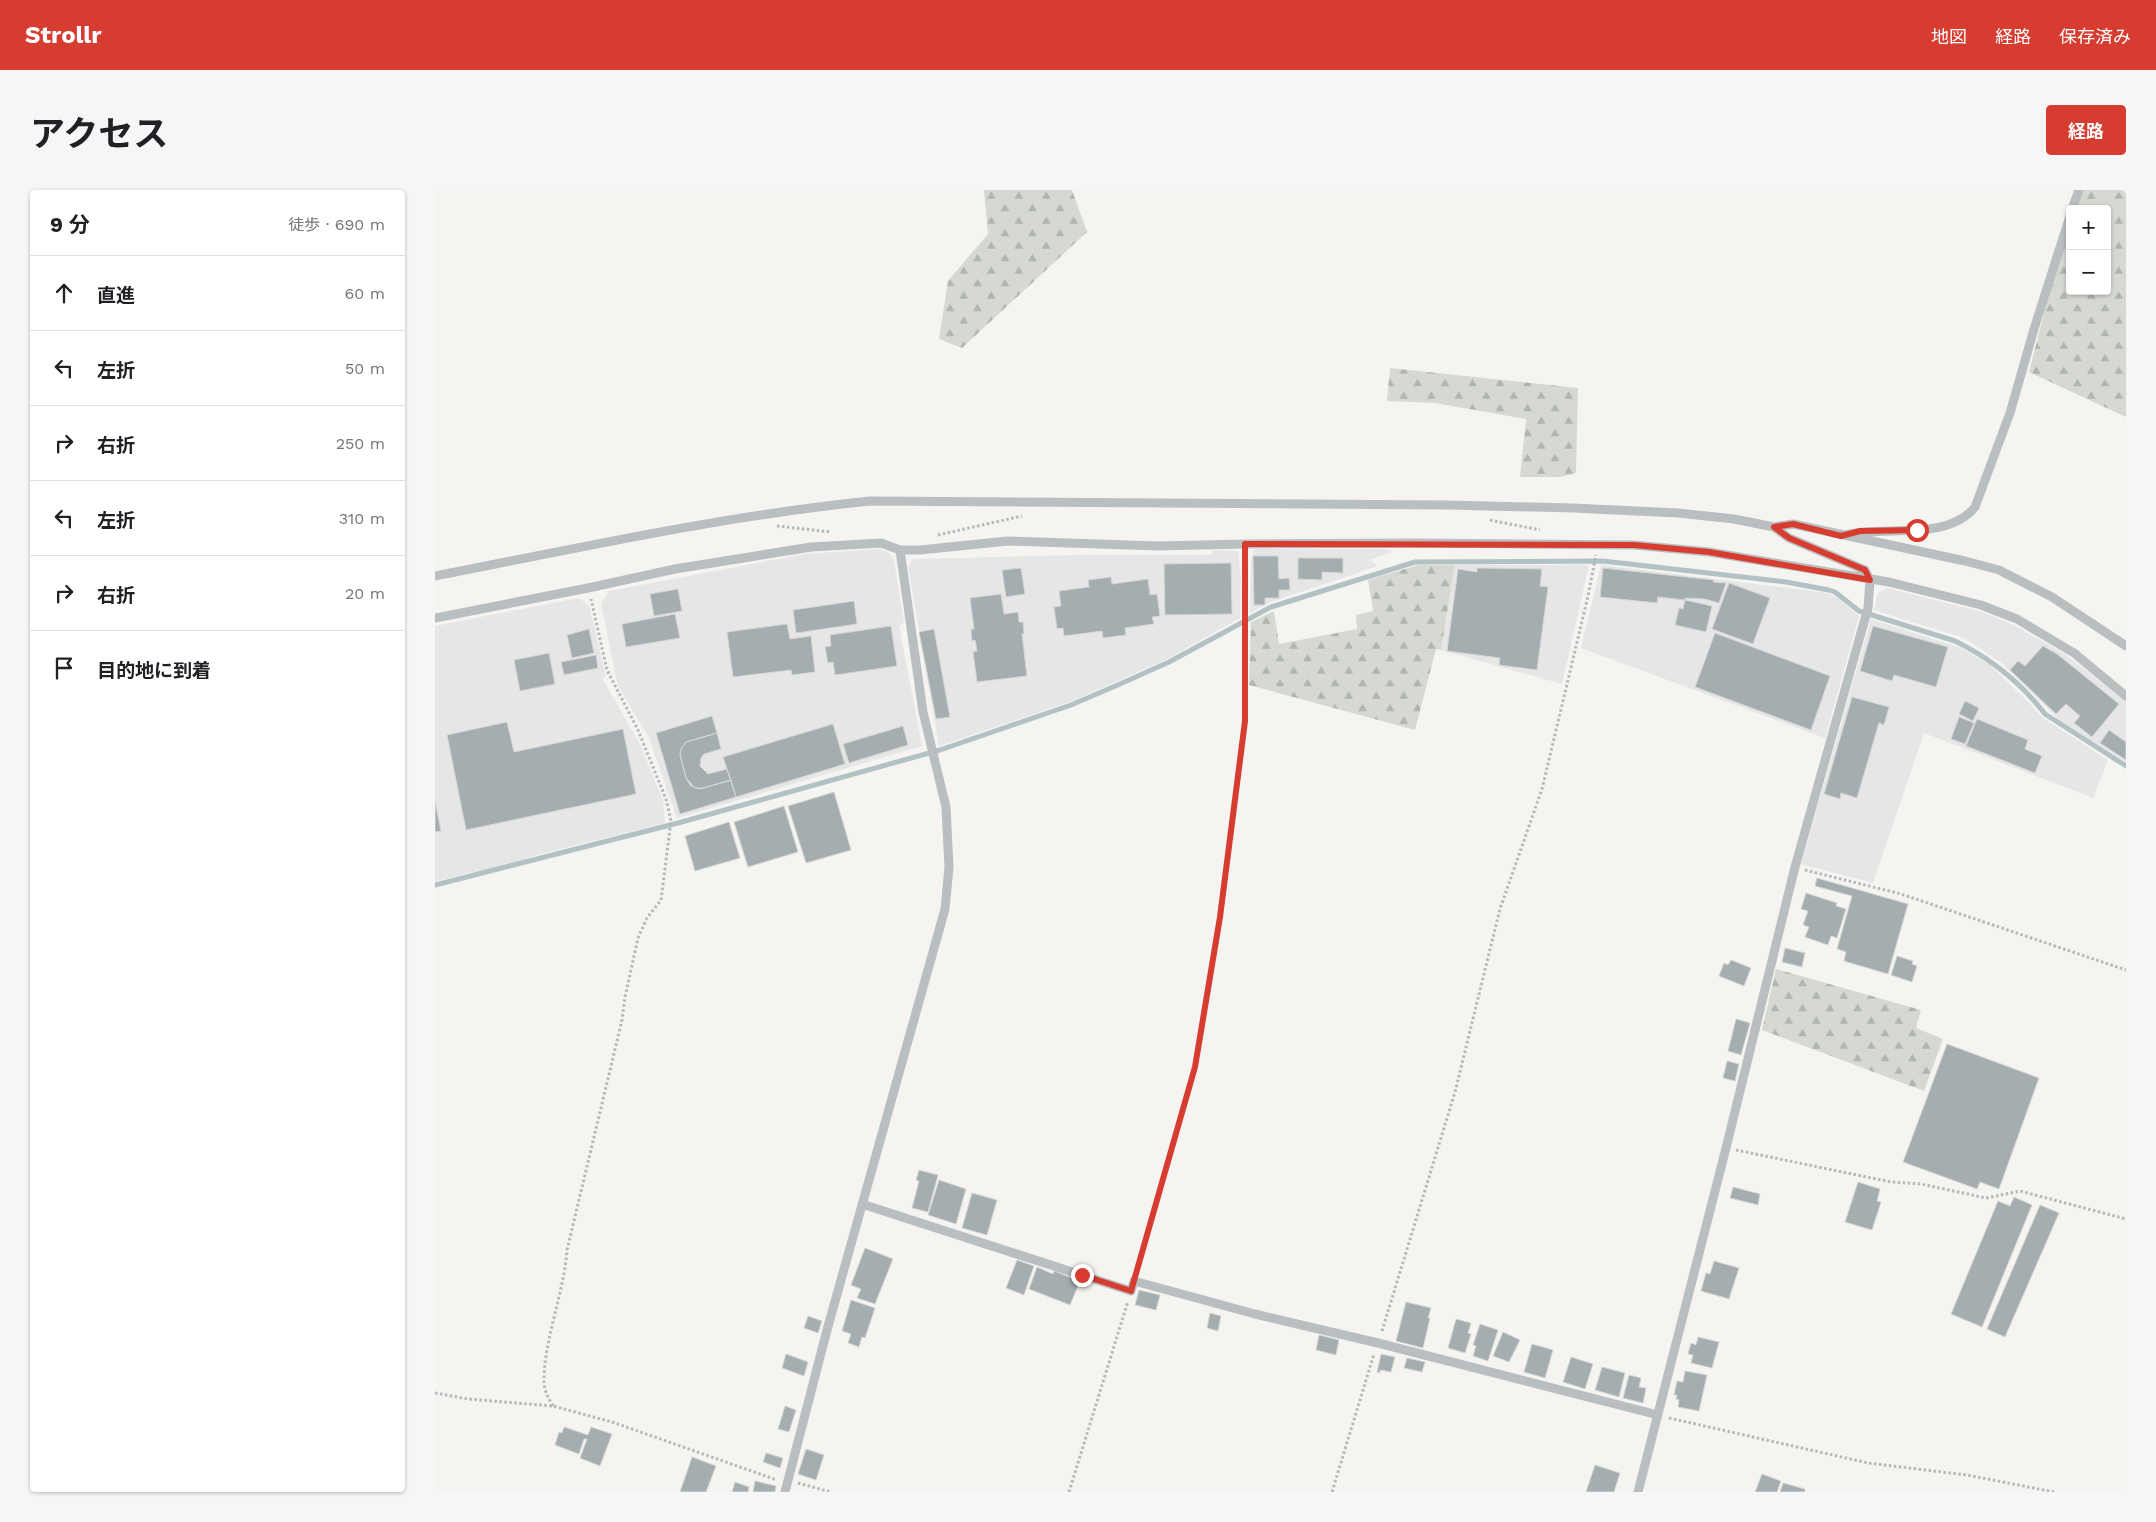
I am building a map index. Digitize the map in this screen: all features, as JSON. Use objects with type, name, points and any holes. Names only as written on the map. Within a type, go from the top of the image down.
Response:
[{"type":"street","points":[[2073,205],[2079,190]]},
{"type":"street","points":[[1841,536],[1860,531],[1917,530],[1951,525],[1965,518],[1975,507],[2010,413],[2036,320],[2066,228]]},
{"type":"street","points":[[435,576],[745,517],[870,501],[1447,505],[1678,512],[1734,519],[1774,527],[1793,524],[1999,570],[2052,597],[2126,646]]},
{"type":"street","points":[[1638,1492],[1726,1148],[1795,867],[1869,608],[1870,580],[1865,570],[1789,538],[1774,527]]},
{"type":"street","points":[[435,618],[675,569],[811,548],[881,543],[900,550],[920,550],[1008,541],[1158,546],[1245,544],[1634,545],[1709,552],[1889,582],[1981,605],[2017,619],[2074,654],[2126,696]]},
{"type":"street","points":[[785,1492],[862,1204],[945,909],[949,867],[946,807],[923,712],[900,550]]},
{"type":"street","points":[[862,1204],[1131,1291],[1135,1281],[1255,1314],[1378,1343],[1658,1415]]},
{"type":"path","points":[[920,550],[940,534],[1028,515]]},
{"type":"path","points":[[1484,518],[1546,531]]},
{"type":"path","points":[[769,525],[834,532]]},
{"type":"path","points":[[1135,1281],[1195,1067],[1220,917],[1245,721],[1245,544]]},
{"type":"path","points":[[1332,1492],[1399,1280],[1455,1092],[1500,910],[1542,789],[1596,555]]},
{"type":"path","points":[[553,1406],[547,1396],[544,1382],[546,1362],[565,1272],[567,1250],[622,1020],[638,938],[647,918],[661,900],[671,821],[666,800],[638,730],[607,670],[588,588]]},
{"type":"path","points":[[1795,867],[1901,894],[2126,970]]},
{"type":"path","points":[[1726,1148],[1891,1182],[1921,1184],[1986,1198],[2020,1191],[2126,1219]]},
{"type":"path","points":[[1069,1492],[1131,1291]]},
{"type":"path","points":[[435,1393],[468,1399],[553,1406],[612,1422],[783,1482],[831,1492]]},
{"type":"path","points":[[1658,1415],[1868,1462],[1967,1475],[2054,1492]]},
{"type":"shaded area","points":[[878,549],[888,552],[894,561],[904,623],[899,626],[922,746],[677,818],[649,738],[618,686],[601,604],[609,591],[805,554]]},
{"type":"shaded area","points":[[1254,549],[1386,549],[1392,552],[1370,560],[1378,566],[1268,603],[1250,613],[1251,560]]},
{"type":"shaded area","points":[[1213,550],[1238,551],[1241,578],[1240,618],[1169,658],[1072,701],[939,746],[908,567],[913,559],[1076,555],[1211,555]]},
{"type":"shaded area","points":[[1455,565],[1589,565],[1562,684],[1441,650]]},
{"type":"shaded area","points":[[1601,565],[1828,593],[1839,599],[1859,616],[1825,738],[1581,648]]},
{"type":"shaded area","points":[[1888,588],[1982,612],[2012,624],[2065,654],[2126,701],[2126,762],[2060,721],[2002,663],[1964,638],[1874,610],[1878,593]]},
{"type":"shaded area","points":[[578,598],[589,605],[606,676],[602,678],[640,744],[663,801],[665,823],[537,855],[495,869],[468,873],[435,882],[435,626]]},
{"type":"shaded area","points":[[1871,619],[1961,648],[1989,664],[2043,718],[2108,760],[2093,798],[1924,733],[1873,883],[1801,864]]},
{"type":"green space","points":[[984,190],[1072,190],[1087,232],[962,348],[939,339],[948,281],[988,234]]},
{"type":"green space","points":[[2076,190],[2126,190],[2126,417],[2029,372],[2066,229],[2066,295],[2111,295],[2111,205],[2072,205]]},
{"type":"green space","points":[[1390,368],[1578,388],[1576,473],[1561,477],[1520,477],[1526,419],[1435,403],[1387,401]]},
{"type":"green space","points":[[1418,565],[1455,565],[1441,650],[1436,649],[1415,730],[1249,685],[1251,622],[1274,611],[1279,644],[1357,629],[1356,615],[1373,611],[1368,580]]},
{"type":"green space","points":[[1776,969],[1921,1010],[1916,1028],[1943,1039],[1924,1091],[1762,1030]]},
{"type":"building","points":[[1253,556],[1278,556],[1279,579],[1289,578],[1290,590],[1279,590],[1279,598],[1265,598],[1265,605],[1254,605]]},
{"type":"building","points":[[1298,558],[1343,558],[1343,573],[1322,572],[1322,580],[1298,579]]},
{"type":"building","points":[[1231,563],[1232,614],[1165,615],[1164,564]]},
{"type":"building","points":[[1021,568],[1025,594],[1006,597],[1002,570]]},
{"type":"building","points":[[1477,568],[1542,569],[1540,586],[1548,587],[1537,670],[1499,665],[1500,658],[1447,651],[1458,569],[1477,572]]},
{"type":"building","points":[[1603,568],[1714,580],[1713,582],[1726,583],[1719,603],[1705,599],[1685,598],[1685,600],[1658,597],[1657,603],[1600,597]]},
{"type":"building","points":[[1111,577],[1112,584],[1148,579],[1150,595],[1157,594],[1160,616],[1152,617],[1154,624],[1125,628],[1126,635],[1103,638],[1102,631],[1064,636],[1063,628],[1057,629],[1054,607],[1061,606],[1059,591],[1089,587],[1088,580]]},
{"type":"building","points":[[1729,583],[1770,598],[1753,644],[1712,629]]},
{"type":"building","points":[[678,589],[682,611],[654,616],[650,594]]},
{"type":"building","points":[[1001,594],[1004,614],[1018,612],[1019,622],[1023,622],[1024,634],[1022,634],[1027,676],[977,682],[973,652],[977,651],[975,640],[972,641],[971,629],[974,629],[970,598]]},
{"type":"building","points":[[1685,600],[1712,606],[1706,632],[1675,625],[1679,608],[1683,609]]},
{"type":"building","points":[[854,601],[857,624],[796,633],[793,610]]},
{"type":"building","points":[[675,614],[680,638],[626,647],[622,624]]},
{"type":"building","points":[[787,624],[790,639],[811,636],[815,672],[792,675],[791,670],[733,677],[727,632]]},
{"type":"building","points":[[891,626],[897,666],[835,675],[833,662],[828,663],[825,647],[831,646],[830,635]]},
{"type":"building","points":[[1873,626],[1948,647],[1936,687],[1894,675],[1892,681],[1860,671]]},
{"type":"building","points":[[589,629],[594,653],[572,658],[567,635]]},
{"type":"building","points":[[934,629],[950,717],[936,719],[919,632]]},
{"type":"building","points":[[1715,633],[1830,676],[1811,730],[1695,687]]},
{"type":"building","points":[[2043,646],[2057,654],[2119,704],[2092,737],[2074,723],[2080,716],[2066,704],[2056,714],[2010,670],[2018,661],[2025,666]]},
{"type":"building","points":[[549,653],[555,684],[520,691],[514,660]]},
{"type":"building","points":[[596,655],[598,668],[564,675],[561,662]]},
{"type":"building","points":[[1852,697],[1889,707],[1884,725],[1879,723],[1857,798],[1841,793],[1840,799],[1824,794]]},
{"type":"building","points":[[1965,701],[1979,708],[1973,721],[1959,714]]},
{"type":"building","points":[[712,716],[717,733],[686,742],[681,749],[680,755],[686,778],[691,786],[699,789],[731,780],[736,797],[680,814],[656,733]]},
{"type":"building","points":[[1959,717],[1974,723],[1965,744],[1951,739]]},
{"type":"building","points":[[1977,719],[2028,740],[2025,749],[2042,756],[2035,773],[1966,746]]},
{"type":"building","points":[[507,722],[514,752],[623,729],[636,794],[466,830],[447,735]]},
{"type":"building","points":[[833,724],[845,764],[736,797],[723,757]]},
{"type":"building","points":[[903,726],[908,745],[849,763],[843,744]]},
{"type":"building","points":[[2109,730],[2126,742],[2126,760],[2100,743]]},
{"type":"building","points":[[717,733],[721,749],[704,754],[701,758],[700,766],[708,774],[727,769],[731,780],[704,788],[695,788],[686,778],[680,755],[681,749],[686,742]]},
{"type":"building","points":[[834,792],[851,850],[806,863],[788,806]]},
{"type":"building","points":[[435,801],[441,831],[435,832]]},
{"type":"building","points":[[784,806],[798,852],[748,867],[734,822]]},
{"type":"building","points":[[729,822],[740,858],[695,871],[685,836]]},
{"type":"building","points":[[1817,878],[1908,904],[1888,974],[1844,961],[1846,952],[1837,949],[1852,896],[1815,886]]},
{"type":"building","points":[[1806,893],[1837,903],[1836,906],[1846,909],[1837,938],[1831,936],[1828,945],[1805,937],[1809,927],[1803,925],[1808,911],[1801,909]]},
{"type":"building","points":[[1785,948],[1805,953],[1802,967],[1782,962]]},
{"type":"building","points":[[1897,956],[1913,961],[1912,964],[1917,966],[1912,982],[1891,975]]},
{"type":"building","points":[[1731,960],[1751,968],[1744,986],[1719,976],[1724,963],[1728,965]]},
{"type":"building","points":[[1736,1019],[1750,1023],[1741,1055],[1728,1051]]},
{"type":"building","points":[[1947,1044],[2039,1078],[1999,1189],[1980,1182],[1977,1189],[1903,1162]]},
{"type":"building","points":[[1727,1061],[1739,1064],[1735,1081],[1723,1078]]},
{"type":"building","points":[[919,1170],[938,1175],[928,1212],[912,1208],[919,1181],[916,1180]]},
{"type":"building","points":[[939,1180],[966,1189],[956,1224],[928,1215]]},
{"type":"building","points":[[1858,1182],[1880,1189],[1877,1201],[1881,1202],[1872,1230],[1845,1222]]},
{"type":"building","points":[[1733,1187],[1760,1194],[1758,1205],[1730,1198]]},
{"type":"building","points":[[972,1193],[997,1200],[987,1235],[962,1228]]},
{"type":"building","points":[[2014,1197],[2032,1205],[1982,1327],[1951,1314],[1998,1201],[2010,1206]]},
{"type":"building","points":[[2040,1205],[2059,1213],[2005,1337],[1987,1329]]},
{"type":"building","points":[[865,1248],[893,1259],[875,1304],[857,1298],[861,1289],[851,1285]]},
{"type":"building","points":[[1017,1260],[1034,1266],[1024,1295],[1006,1288]]},
{"type":"building","points":[[1714,1261],[1739,1268],[1729,1299],[1701,1291],[1706,1273],[1710,1274]]},
{"type":"building","points":[[1037,1267],[1053,1274],[1054,1271],[1080,1281],[1070,1305],[1029,1289]]},
{"type":"building","points":[[1139,1290],[1160,1295],[1156,1310],[1135,1305]]},
{"type":"building","points":[[851,1300],[875,1308],[865,1338],[862,1337],[859,1347],[848,1343],[851,1334],[842,1331]]},
{"type":"building","points":[[1406,1302],[1431,1308],[1423,1348],[1396,1341]]},
{"type":"building","points":[[1210,1313],[1221,1316],[1218,1331],[1207,1328]]},
{"type":"building","points":[[808,1316],[822,1321],[818,1333],[804,1328]]},
{"type":"building","points":[[1456,1319],[1471,1323],[1468,1333],[1471,1334],[1465,1353],[1448,1348]]},
{"type":"building","points":[[1480,1324],[1498,1330],[1488,1361],[1473,1356],[1476,1346],[1473,1345]]},
{"type":"building","points":[[1503,1332],[1520,1340],[1509,1362],[1493,1356]]},
{"type":"building","points":[[1319,1335],[1339,1340],[1336,1355],[1316,1350]]},
{"type":"building","points":[[1698,1337],[1719,1342],[1712,1368],[1691,1363],[1693,1355],[1688,1354],[1691,1343],[1696,1345]]},
{"type":"building","points":[[1532,1344],[1553,1350],[1545,1378],[1524,1372]]},
{"type":"building","points":[[786,1354],[808,1362],[804,1376],[782,1368]]},
{"type":"building","points":[[1381,1354],[1395,1357],[1391,1372],[1380,1370],[1380,1373],[1377,1372]]},
{"type":"building","points":[[1571,1357],[1593,1364],[1585,1389],[1563,1382]]},
{"type":"building","points":[[1407,1358],[1425,1362],[1422,1372],[1404,1368]]},
{"type":"building","points":[[1602,1367],[1625,1373],[1619,1397],[1595,1390]]},
{"type":"building","points":[[1685,1371],[1707,1375],[1699,1411],[1678,1407],[1679,1400],[1676,1399],[1677,1395],[1674,1395],[1677,1381],[1683,1382]]},
{"type":"building","points":[[1629,1375],[1641,1378],[1639,1387],[1646,1388],[1643,1403],[1623,1398]]},
{"type":"building","points":[[785,1406],[796,1410],[789,1432],[778,1429]]},
{"type":"building","points":[[564,1427],[588,1435],[591,1427],[612,1434],[600,1466],[580,1458],[587,1439],[584,1439],[579,1454],[555,1445],[559,1432],[562,1433]]},
{"type":"building","points":[[806,1449],[824,1455],[816,1480],[798,1474]]},
{"type":"building","points":[[766,1453],[783,1458],[780,1468],[763,1462]]},
{"type":"building","points":[[692,1457],[716,1466],[706,1492],[680,1492]]},
{"type":"building","points":[[1595,1465],[1620,1473],[1614,1492],[1586,1492]]},
{"type":"building","points":[[1762,1474],[1781,1481],[1777,1492],[1755,1492]]},
{"type":"building","points":[[755,1481],[776,1486],[775,1492],[753,1492]]},
{"type":"building","points":[[735,1482],[749,1487],[748,1492],[732,1492]]},
{"type":"building","points":[[1783,1483],[1805,1489],[1805,1492],[1780,1492]]},
{"type":"waterway","points":[[435,885],[678,823],[940,750],[1071,705],[1120,684],[1169,662],[1271,607],[1415,562],[1603,561],[1786,582],[1829,590],[1835,592],[1859,611],[1955,641],[1980,655],[2004,672],[2026,692],[2045,714],[2126,766]]},
{"type":"route","points":[[1082,1275],[1131,1291],[1195,1067],[1220,917],[1245,721],[1245,544],[1634,545],[1709,552],[1870,580],[1865,570],[1789,538],[1774,527],[1793,524],[1841,536],[1860,531],[1917,530]]}]
